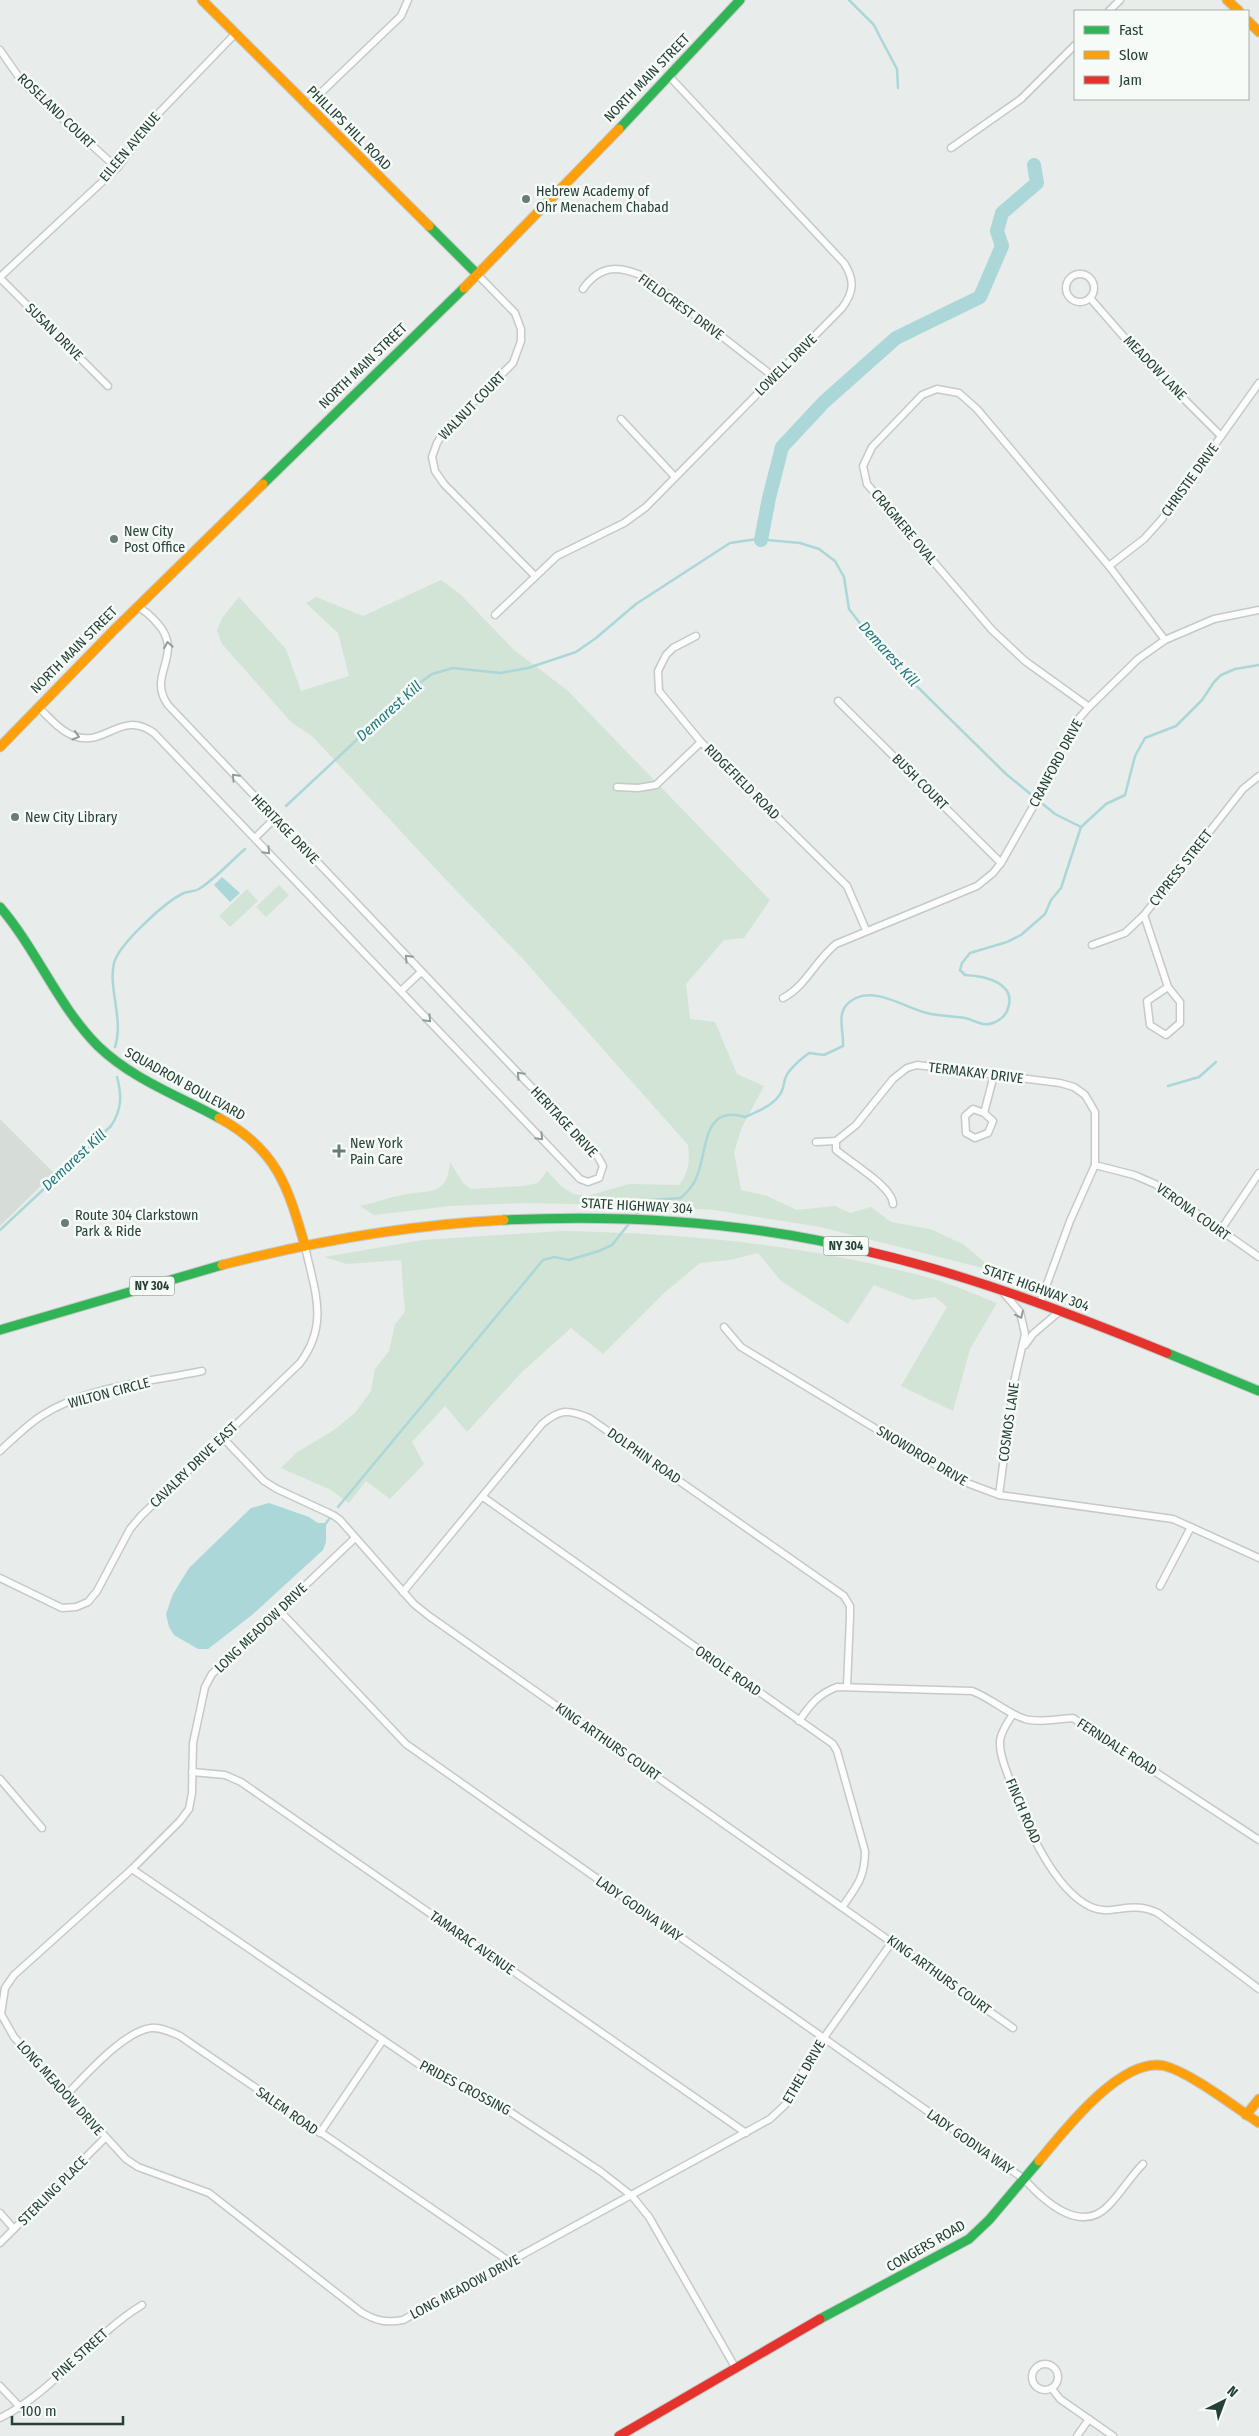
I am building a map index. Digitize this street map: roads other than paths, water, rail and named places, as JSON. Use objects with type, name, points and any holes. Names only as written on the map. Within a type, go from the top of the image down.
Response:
[{"type":"street","points":[[306,106],[401,16],[408,0]]},
{"type":"street","name":"NORTH MAIN STREET","points":[[0,747],[137,607],[478,274],[740,0]]},
{"type":"street","points":[[1110,10],[1120,0]]},
{"type":"street","points":[[1227,0],[1237,10]]},
{"type":"street","name":"PHILLIPS HILL ROAD","points":[[205,1],[306,106],[478,274]]},
{"type":"street","points":[[1249,21],[1259,32]]},
{"type":"street","name":"EILEEN AVENUE","points":[[0,278],[117,168],[155,117],[235,34]]},
{"type":"street","points":[[951,148],[1021,99],[1074,46]]},
{"type":"street","name":"ROSELAND COURT","points":[[0,50],[23,83],[117,168]]},
{"type":"street","name":"LOWELL DRIVE","points":[[495,615],[557,556],[635,516],[850,298],[853,285],[844,263],[669,76]]},
{"type":"street","name":"FIELDCREST DRIVE","points":[[584,289],[590,279],[606,269],[620,269],[647,278],[774,377]]},
{"type":"street","name":"WALNUT COURT","points":[[478,274],[514,313],[521,329],[520,347],[509,367],[445,430],[432,457],[435,471],[444,484],[535,576]]},
{"type":"street","points":[[1085,274],[1093,280],[1094,290],[1090,298],[1082,302],[1069,297],[1066,289],[1071,277],[1085,274]]},
{"type":"street","name":"SUSAN DRIVE","points":[[0,278],[108,386]]},
{"type":"street","name":"MEADOW LANE","points":[[1090,298],[1137,352],[1221,436]]},
{"type":"street","name":"CHRISTIE DRIVE","points":[[1109,566],[1144,539],[1162,519],[1259,383]]},
{"type":"street","name":"CRAGMERE OVAL","points":[[1089,706],[1025,661],[992,630],[867,484],[863,466],[872,447],[922,394],[937,390],[959,393],[977,409],[1109,566],[1165,640]]},
{"type":"street","points":[[621,419],[675,477]]},
{"type":"street","name":"HERITAGE DRIVE","points":[[38,707],[65,732],[80,738],[95,737],[129,724],[146,727],[159,737],[580,1179],[588,1182],[599,1178],[602,1166],[598,1157],[165,702],[161,694],[160,682],[169,654],[169,643],[157,622],[137,607]]},
{"type":"street","name":"CRANFORD DRIVE","points":[[783,998],[796,991],[822,955],[836,944],[866,930],[967,891],[993,873],[1001,863],[1035,804],[1074,724],[1089,706],[1138,659],[1165,640],[1214,619],[1259,610]]},
{"type":"street","name":"RIDGEFIELD ROAD","points":[[696,636],[672,648],[666,655],[658,671],[659,691],[702,742],[847,886],[866,930]]},
{"type":"street","name":"BUSH COURT","points":[[838,701],[1001,863]]},
{"type":"street","points":[[617,787],[656,786],[702,742]]},
{"type":"street","name":"CYPRESS STREET","points":[[1092,945],[1125,933],[1144,916],[1244,789],[1259,776]]},
{"type":"street","points":[[255,838],[275,818]]},
{"type":"street","name":"SQUADRON BOULEVARD","points":[[0,907],[22,934],[78,1023],[108,1056],[144,1080],[240,1130],[263,1151],[282,1177],[305,1246]]},
{"type":"street","points":[[1144,916],[1168,988],[1180,1002],[1180,1023],[1166,1034],[1150,1025],[1147,1001],[1168,988]]},
{"type":"street","points":[[401,991],[421,972]]},
{"type":"street","name":"TERMAKAY DRIVE","points":[[836,1141],[856,1125],[892,1080],[907,1068],[917,1066],[1060,1083],[1074,1087],[1085,1095],[1095,1112],[1095,1165]]},
{"type":"street","points":[[984,1113],[994,1075]]},
{"type":"street","points":[[973,1109],[984,1113],[993,1121],[988,1133],[975,1138],[966,1133],[965,1116],[973,1109]]},
{"type":"street","points":[[816,1142],[836,1141],[836,1150],[884,1186],[891,1194],[893,1204]]},
{"type":"street","points":[[1040,1303],[1070,1222],[1095,1165]]},
{"type":"street","name":"VERONA COURT","points":[[1095,1165],[1134,1175],[1155,1184],[1259,1257]]},
{"type":"street","points":[[1220,1231],[1259,1173]]},
{"type":"street","name":"STATE HIGHWAY 304","points":[[0,1330],[221,1266],[370,1233],[452,1223],[540,1218],[645,1219],[720,1225],[819,1240],[916,1262],[997,1287],[1040,1303],[1259,1391]]},
{"type":"street","name":"CAVALRY DRIVE EAST","points":[[0,1578],[62,1608],[76,1607],[88,1602],[97,1591],[130,1529],[141,1516],[300,1363],[310,1350],[316,1334],[316,1302],[305,1246]]},
{"type":"street","name":"COSMOS LANE","points":[[997,1287],[1015,1305],[1023,1320],[1026,1334],[1014,1382],[999,1495]]},
{"type":"street","name":"COSMOS LANE","points":[[1022,1351],[1033,1334],[1060,1311]]},
{"type":"street","name":"SNOWDROP DRIVE","points":[[724,1327],[735,1342],[750,1352],[962,1481],[999,1495],[1173,1519],[1259,1558]]},
{"type":"street","name":"WILTON CIRCLE","points":[[0,1451],[41,1416],[63,1405],[115,1389],[202,1372]]},
{"type":"street","name":"DOLPHIN ROAD","points":[[403,1592],[542,1424],[553,1415],[567,1410],[589,1418],[844,1596],[850,1606],[847,1686]]},
{"type":"street","name":"KING ARTHURS COURT","points":[[223,1438],[264,1481],[277,1490],[334,1515],[403,1592],[429,1616],[843,1906],[1012,2028]]},
{"type":"street","name":"ORIOLE ROAD","points":[[483,1497],[828,1740],[837,1751],[865,1851],[865,1868],[858,1885],[843,1906]]},
{"type":"street","points":[[1160,1586],[1191,1527]]},
{"type":"street","name":"LONG MEADOW DRIVE","points":[[355,1538],[212,1674],[206,1687],[192,1743],[192,1793],[189,1809],[180,1821],[132,1869],[23,1966],[5,1988],[1,2014],[6,2026],[105,2138],[126,2159],[138,2167],[194,2186],[222,2201],[361,2312],[374,2320],[389,2322],[417,2314],[632,2196]]},
{"type":"street","name":"LADY GODIVA WAY","points":[[279,1610],[406,1744],[1024,2179],[1044,2200],[1058,2210],[1076,2216],[1089,2216],[1100,2213],[1109,2206],[1143,2164]]},
{"type":"street","name":"FERNDALE ROAD","points":[[799,1721],[814,1699],[825,1691],[836,1687],[972,1691],[988,1697],[1013,1714],[1026,1719],[1041,1721],[1072,1718],[1259,1840]]},
{"type":"street","name":"FINCH ROAD","points":[[1013,1714],[1003,1730],[1000,1742],[1002,1758],[1026,1825],[1042,1853],[1061,1879],[1081,1901],[1092,1908],[1106,1910],[1134,1906],[1145,1907],[1158,1913],[1259,1989]]},
{"type":"street","name":"TAMARAC AVENUE","points":[[192,1772],[225,1775],[241,1782],[746,2133]]},
{"type":"street","points":[[0,1779],[42,1828]]},
{"type":"street","name":"PRIDES CROSSING","points":[[132,1869],[420,2065],[489,2098],[600,2171],[632,2196],[649,2217],[735,2367]]},
{"type":"street","name":"ETHEL DRIVE","points":[[632,2196],[770,2120],[786,2104],[798,2086],[808,2060],[892,1942]]},
{"type":"street","name":"SALEM ROAD","points":[[67,2094],[125,2040],[137,2032],[152,2028],[167,2030],[180,2036],[510,2262]]},
{"type":"street","points":[[320,2133],[383,2040]]},
{"type":"street","name":"CONGERS ROAD","points":[[619,2436],[787,2336],[970,2239],[987,2224],[1088,2106],[1126,2075],[1144,2067],[1161,2065],[1185,2075],[1259,2123]]},
{"type":"street","points":[[1246,2115],[1259,2099]]},
{"type":"street","name":"STERLING PLACE","points":[[0,2243],[105,2138]]},
{"type":"street","points":[[0,2213],[14,2229]]},
{"type":"street","name":"PINE STREET","points":[[0,2418],[20,2408],[121,2318],[142,2305]]},
{"type":"street","points":[[1040,2364],[1051,2365],[1058,2373],[1058,2382],[1053,2390],[1042,2390],[1033,2383],[1033,2373],[1040,2364]]},
{"type":"street","points":[[0,2386],[20,2408]]},
{"type":"street","points":[[1053,2390],[1060,2399],[1113,2436]]},
{"type":"street","points":[[1077,2436],[1089,2419]]},
{"type":"water","points":[[222,877],[240,893],[230,902],[214,885]]},
{"type":"water","points":[[269,1503],[309,1517],[318,1523],[326,1523],[326,1542],[323,1550],[252,1615],[208,1649],[198,1649],[174,1635],[169,1627],[166,1614],[173,1594],[189,1568],[251,1508]]},
{"type":"waterway","points":[[849,0],[874,25],[897,69],[898,88]]},
{"type":"waterway","points":[[761,540],[782,447],[824,402],[896,338],[980,297],[1002,246],[997,231],[1002,213],[1037,183],[1034,165]]},
{"type":"waterway","name":"Demarest Kill","points":[[286,806],[410,690],[432,674],[453,668],[500,673],[528,668],[576,652],[596,638],[636,604],[730,543],[757,539],[800,543],[819,549],[835,561],[844,577],[849,609],[882,652],[1006,774],[1055,814],[1081,827]]},
{"type":"waterway","name":"Demarest Kill","points":[[1081,827],[1106,804],[1125,795],[1135,756],[1145,738],[1176,726],[1202,700],[1221,675],[1235,669],[1259,665]]},
{"type":"waterway","points":[[634,1217],[650,1200],[681,1198],[688,1190],[697,1176],[709,1132],[714,1123],[721,1117],[731,1115],[745,1117],[767,1106],[780,1095],[787,1075],[802,1058],[809,1053],[824,1055],[843,1046],[842,1014],[844,1008],[854,999],[872,995],[927,1013],[965,1018],[985,1024],[993,1023],[1002,1018],[1007,1011],[1009,1001],[1008,994],[1004,988],[990,979],[965,975],[960,970],[962,963],[970,953],[1007,942],[1021,935],[1045,914],[1051,900],[1061,888],[1081,827]]},
{"type":"waterway","name":"Demarest Kill","points":[[115,1047],[118,1026],[113,973],[114,963],[118,955],[134,935],[155,914],[184,893],[197,890],[205,885],[245,849]]},
{"type":"waterway","points":[[1168,1086],[1199,1077],[1216,1062]]},
{"type":"waterway","name":"Demarest Kill","points":[[0,1230],[111,1126],[120,1102],[117,1077]]},
{"type":"waterway","points":[[338,1507],[543,1260],[554,1257],[569,1260],[599,1251],[612,1245],[631,1221]]},
{"type":"waterway","points":[[326,1523],[330,1518]]},
{"type":"place","name":"Hebrew Academy of Ohr Menachem Chabad","points":[[526,199]]},
{"type":"place","name":"New City Post Office","points":[[114,539]]},
{"type":"place","name":"New City Library","points":[[15,817]]},
{"type":"place","name":"New York Pain Care","points":[[339,1151]]},
{"type":"place","name":"Route 304 Clarkstown Park & Ride","points":[[65,1223]]}]
